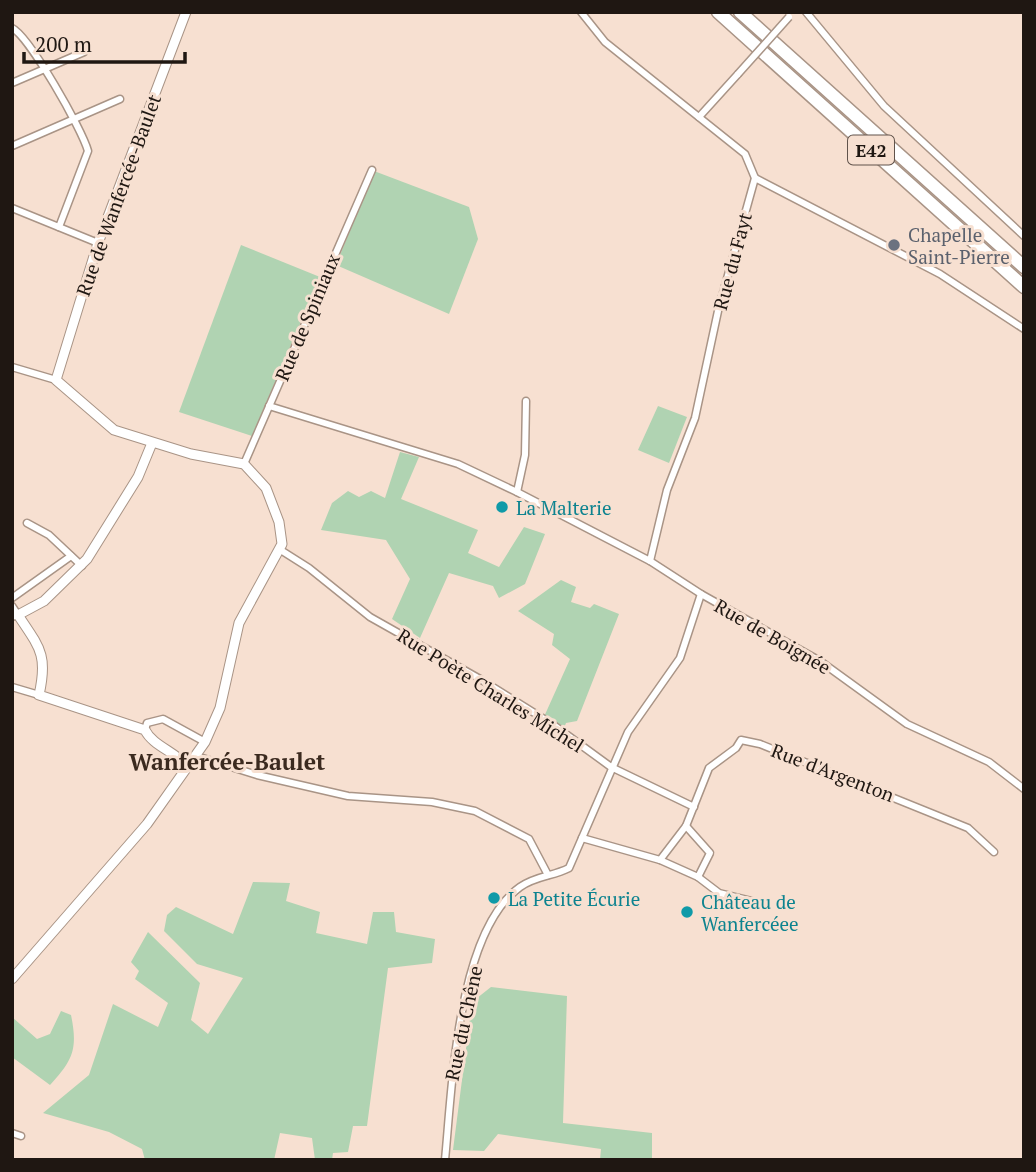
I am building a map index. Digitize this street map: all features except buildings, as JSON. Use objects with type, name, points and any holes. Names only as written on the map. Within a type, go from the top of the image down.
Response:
[{"type":"highway","name":"E42","points":[[718,12],[1024,287]]},
{"type":"highway","name":"E42","points":[[740,12],[1024,267]]},
{"type":"main road","name":"Rue de Wanfercée-Baulet","points":[[56,380],[97,243],[186,12]]},
{"type":"main road","points":[[12,979],[147,824],[186,765],[205,742],[219,708],[239,623],[282,544],[279,522],[271,501],[259,478],[244,464],[221,461],[152,443],[108,427],[56,380]]},
{"type":"main road","points":[[152,443],[134,484],[82,566],[44,601],[15,616],[43,655],[45,669],[39,695],[145,730],[148,736],[178,755],[186,765]]},
{"type":"street","points":[[581,12],[605,42],[745,154],[755,178],[940,274],[1024,329]]},
{"type":"street","points":[[806,12],[884,106],[1024,236]]},
{"type":"street","points":[[699,117],[791,15]]},
{"type":"street","points":[[12,28],[21,32],[44,69],[88,151],[59,227]]},
{"type":"street","points":[[12,83],[84,51]]},
{"type":"street","points":[[12,146],[120,99]]},
{"type":"street","name":"Rue de Spiniaux","points":[[244,464],[372,170]]},
{"type":"street","name":"Rue du Fayt","points":[[650,561],[667,490],[695,418],[718,311],[755,178]]},
{"type":"street","points":[[12,208],[97,243]]},
{"type":"street","points":[[12,367],[56,380]]},
{"type":"street","points":[[517,492],[525,455],[526,401]]},
{"type":"street","name":"Rue de Boignée","points":[[269,406],[458,464],[517,492],[650,561],[701,594],[821,662],[907,724],[989,762],[1024,789]]},
{"type":"street","points":[[27,523],[49,535],[82,566]]},
{"type":"street","name":"Rue Poète Charles Michel","points":[[279,549],[309,568],[370,617],[480,679],[611,767],[694,807]]},
{"type":"street","points":[[12,598],[71,556]]},
{"type":"street","name":"Rue du Chêne","points":[[446,1160],[448,1097],[462,1010],[479,949],[505,901],[520,887],[569,868],[628,732],[680,658],[701,594]]},
{"type":"street","points":[[12,606],[15,616]]},
{"type":"street","points":[[12,687],[39,695]]},
{"type":"street","points":[[145,730],[147,723],[154,720],[173,724],[205,742]]},
{"type":"street","name":"Rue d'Argenton","points":[[694,807],[709,768],[736,748],[741,740],[760,744],[922,807],[968,828],[994,852]]},
{"type":"street","points":[[196,756],[232,768],[348,796],[432,802],[475,811],[529,839],[548,875]]},
{"type":"street","points":[[660,860],[686,826],[694,807]]},
{"type":"street","points":[[686,826],[710,853],[698,877]]},
{"type":"street","points":[[582,838],[660,860],[698,877],[719,893],[752,901]]},
{"type":"street","points":[[12,1133],[21,1136]]},
{"type":"green space","points":[[374,171],[469,207],[478,239],[449,314],[336,265]]},
{"type":"green space","points":[[241,245],[320,277],[252,436],[179,412]]},
{"type":"green space","points":[[658,406],[687,417],[669,463],[638,450]]},
{"type":"green space","points":[[400,452],[419,457],[401,499],[478,530],[468,553],[499,567],[524,527],[545,534],[525,584],[499,598],[493,586],[449,573],[420,638],[392,619],[410,579],[386,540],[321,530],[332,503],[348,491],[359,497],[371,491],[385,498]]},
{"type":"green space","points":[[561,580],[576,587],[571,602],[590,608],[594,604],[619,614],[577,721],[566,723],[564,728],[543,719],[570,659],[552,645],[554,634],[518,611]]},
{"type":"green space","points":[[253,882],[290,883],[286,901],[320,912],[316,933],[367,944],[373,912],[394,912],[396,932],[435,939],[432,963],[388,968],[367,1126],[353,1126],[348,1152],[333,1153],[332,1160],[315,1160],[312,1138],[280,1133],[274,1160],[145,1160],[142,1149],[109,1132],[43,1113],[89,1075],[113,1004],[158,1027],[168,1003],[135,979],[139,971],[131,962],[148,932],[200,983],[191,1020],[208,1034],[243,978],[197,964],[164,931],[167,915],[176,907],[233,934]]},
{"type":"green space","points":[[491,987],[567,996],[563,1123],[652,1133],[652,1160],[600,1160],[601,1149],[498,1134],[484,1151],[453,1150],[472,1002]]},
{"type":"green space","points":[[61,1011],[71,1015],[74,1037],[72,1053],[50,1085],[12,1057],[12,1017],[37,1039],[50,1034]]},
{"type":"place","name":"Chapelle Saint-Pierre","points":[[894,245]]},
{"type":"place","name":"La Malterie","points":[[502,507]]},
{"type":"place","name":"La Petite Écurie","points":[[494,898]]},
{"type":"place","name":"Château de Wanfercéee","points":[[687,912]]},
{"type":"district","name":"Wanfercée-Baulet","points":[[227,761]]}]
